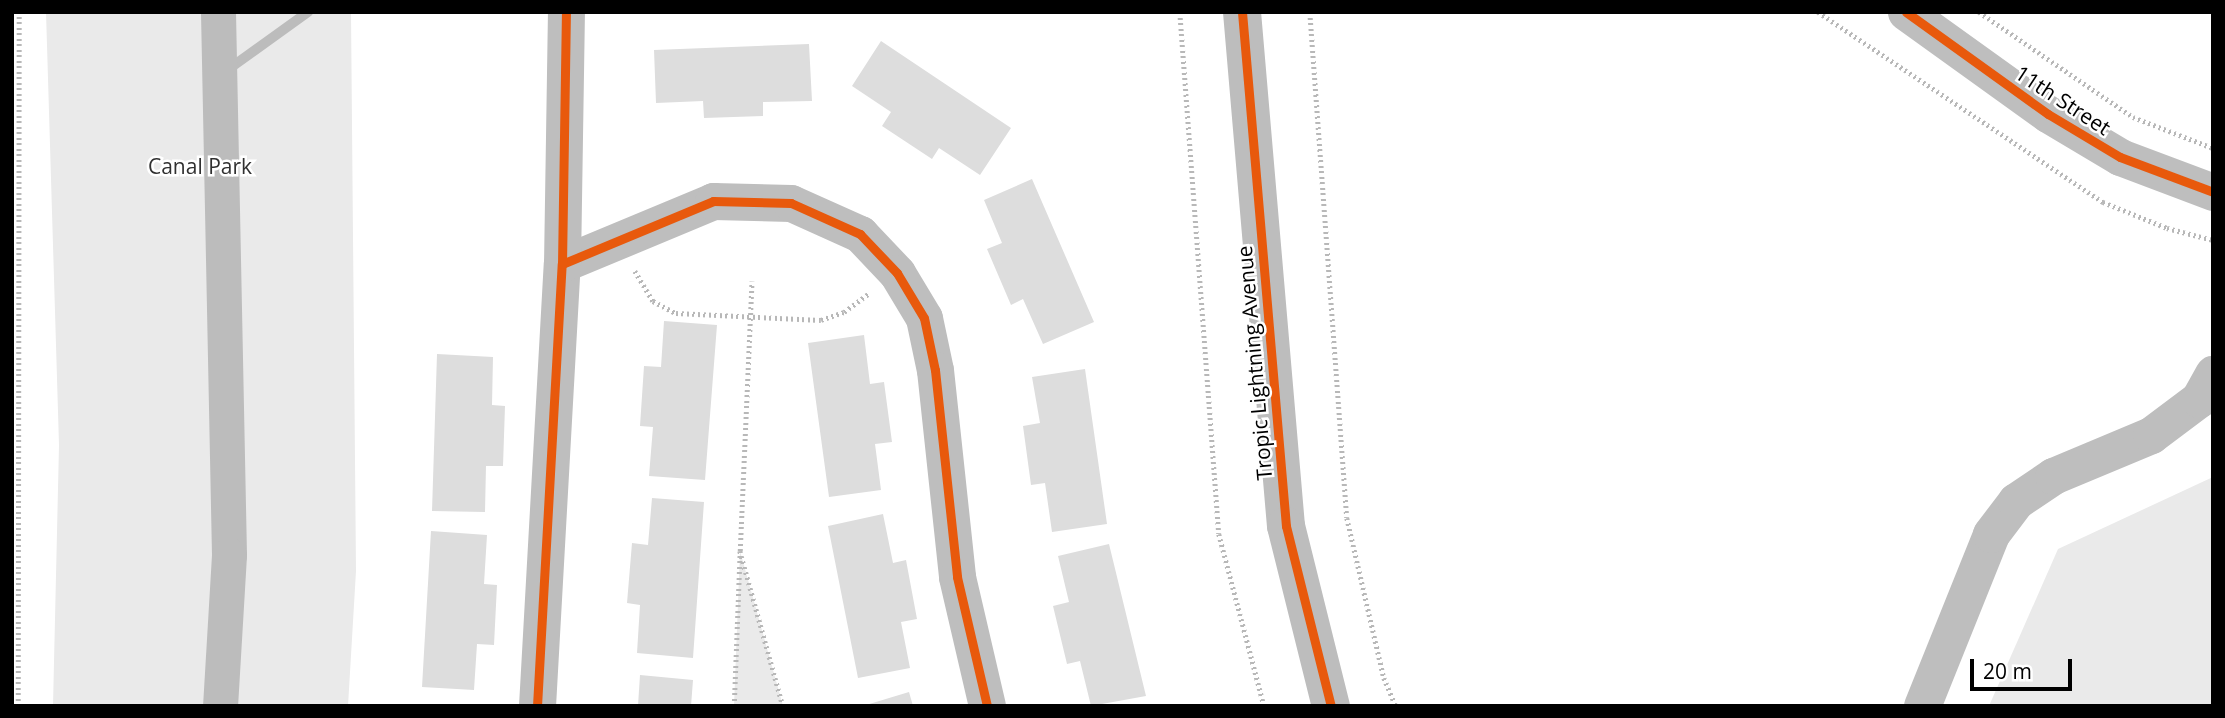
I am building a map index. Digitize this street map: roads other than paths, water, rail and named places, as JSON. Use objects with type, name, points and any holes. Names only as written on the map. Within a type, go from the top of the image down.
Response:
[{"type":"main road","name":"Tropic Lightning Avenue","points":[[1242,12],[1286,526],[1331,706]]},
{"type":"street","points":[[537,706],[562,264],[566,12]]},
{"type":"street","name":"11th Street","points":[[1916,15],[2048,114],[2120,157],[2213,192]]},
{"type":"street","points":[[562,264],[713,201],[791,203],[860,234],[897,273],[924,318],[935,370],[957,577],[987,706]]},
{"type":"street","points":[[1922,706],[1991,534],[2016,501],[2053,476],[2151,435],[2199,400],[2213,373]]},
{"type":"waterway","points":[[218,12],[229,555],[220,706]]},
{"type":"waterway","points":[[219,76],[308,12]]},
{"type":"park label","name":"Canal Park","points":[[200,166]]}]
